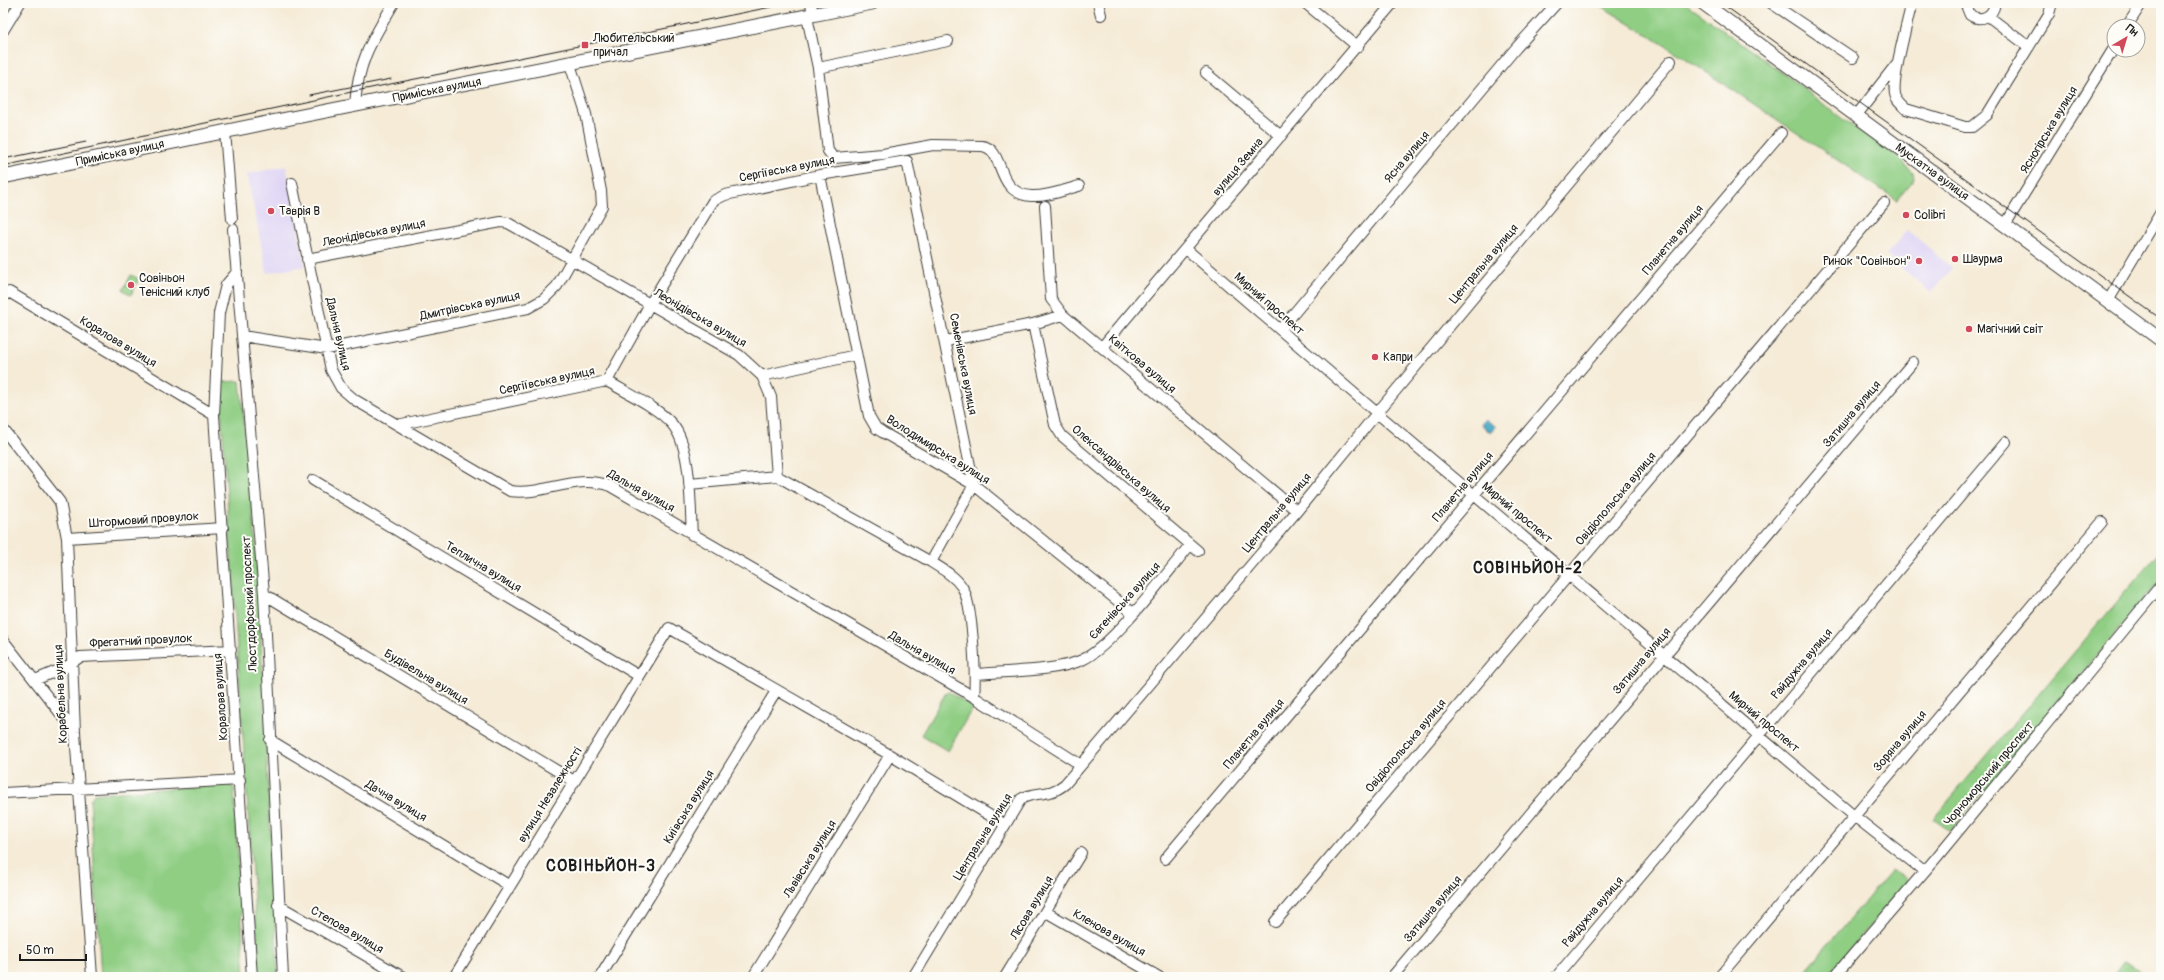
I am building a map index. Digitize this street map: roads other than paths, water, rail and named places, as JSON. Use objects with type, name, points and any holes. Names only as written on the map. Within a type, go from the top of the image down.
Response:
[{"type":"street","points":[[3,31],[20,3]]},
{"type":"street","points":[[355,106],[357,84],[364,58],[394,3]]},
{"type":"street","name":"Приміська вулиця","points":[[3,177],[225,131],[570,64],[810,12],[872,3]]},
{"type":"street","points":[[1098,3],[1102,15]]},
{"type":"street","points":[[1305,3],[1358,47]]},
{"type":"street","name":"вулиця Земна","points":[[1102,347],[1358,47],[1393,3]]},
{"type":"street","name":"Ясна вулиця","points":[[1280,330],[1485,83],[1557,3]]},
{"type":"street","name":"Мускатна вулиця","points":[[1703,3],[2161,340]]},
{"type":"street","points":[[1771,3],[1852,58]]},
{"type":"street","points":[[1914,3],[1910,10],[1898,62],[1895,93],[1898,103],[1906,109],[1952,125],[1972,127],[1987,114],[2050,14],[2052,3]]},
{"type":"street","points":[[1965,3],[1967,11],[1974,17],[1984,18],[1988,16],[1994,8],[1995,3]]},
{"type":"street","points":[[2132,18],[2142,3]]},
{"type":"street","points":[[810,12],[828,151],[834,158],[883,154],[933,145],[988,146],[993,150],[1006,183],[1018,193],[1041,196],[1079,186]]},
{"type":"street","points":[[1988,16],[2029,47]]},
{"type":"street","points":[[818,68],[948,41]]},
{"type":"street","name":"Ясногірська вулиця","points":[[2005,225],[2108,58]]},
{"type":"street","name":"Центральна вулиця","points":[[913,977],[1004,824],[1021,800],[1025,796],[1057,790],[1081,765],[1297,511],[1376,413],[1671,61]]},
{"type":"street","points":[[1856,116],[1898,62]]},
{"type":"street","name":"Дмитрівська вулиця","points":[[242,336],[328,349],[528,308],[544,299],[552,292],[573,259],[598,214],[602,199],[586,114],[570,64]]},
{"type":"street","points":[[1206,73],[1281,136]]},
{"type":"street","points":[[225,131],[232,219]]},
{"type":"street","name":"Планетна вулиця","points":[[1165,859],[1781,133]]},
{"type":"street","name":"Сергіївська вулиця","points":[[397,425],[607,381],[650,304],[713,201],[725,195],[820,175],[907,161]]},
{"type":"street","name":"Семенівська вулиця","points":[[907,161],[946,341],[974,485]]},
{"type":"street","name":"Володимирська вулиця","points":[[820,175],[869,416],[876,428],[974,485],[1133,613]]},
{"type":"street","name":"Дальня вулиця","points":[[292,183],[307,259],[328,349],[331,370],[341,388],[355,400],[510,491],[520,492],[579,481],[598,482],[610,486],[692,535],[974,697],[1081,765]]},
{"type":"street","name":"Овідіопольська вулиця","points":[[1275,922],[1884,203]]},
{"type":"street","name":"Квіткова вулиця","points":[[1045,206],[1051,300],[1063,316],[1297,511]]},
{"type":"street","points":[[2108,300],[2161,212]]},
{"type":"street","name":"Леонідівська вулиця","points":[[307,259],[501,222],[516,226],[739,355],[762,376],[772,397],[777,476]]},
{"type":"street","name":"Люстдорфський проспект","points":[[233,229],[264,594],[278,905],[283,977]]},
{"type":"street","name":"Мирний проспект","points":[[1186,249],[1376,413],[1665,654],[1854,816],[1924,871]]},
{"type":"street","name":"Коралова вулиця","points":[[237,272],[226,284],[219,313],[214,415],[223,528],[252,977]]},
{"type":"street","name":"Коралова вулиця","points":[[6,294],[214,415]]},
{"type":"street","points":[[946,341],[1033,324],[1063,316]]},
{"type":"street","name":"Олександрівська вулиця","points":[[1033,324],[1055,425],[1062,436],[1194,548]]},
{"type":"street","points":[[762,376],[856,355]]},
{"type":"street","name":"Затишна вулиця","points":[[1392,977],[1912,362]]},
{"type":"street","points":[[607,381],[672,424],[682,446],[689,484],[692,535]]},
{"type":"street","name":"Корабельна вулиця","points":[[3,429],[60,502],[67,538],[75,732],[92,977]]},
{"type":"street","name":"Райдужна вулиця","points":[[1556,977],[2006,442]]},
{"type":"street","points":[[689,484],[777,476],[931,562],[956,580],[966,594],[976,674],[974,697]]},
{"type":"street","name":"Теплична вулиця","points":[[313,480],[639,676]]},
{"type":"street","points":[[931,562],[974,485]]},
{"type":"street","name":"Зоряна вулиця","points":[[1718,977],[2102,522]]},
{"type":"street","name":"Штормовий провулок","points":[[67,538],[223,528]]},
{"type":"street","name":"Євгенівська вулиця","points":[[976,674],[1050,667],[1081,660],[1103,646],[1194,548]]},
{"type":"street","name":"Чорноморський проспект","points":[[1834,977],[1924,871],[2161,585]]},
{"type":"street","name":"Будівельна вулиця","points":[[264,594],[574,781]]},
{"type":"street","name":"вулиця Незалежності","points":[[454,977],[670,628],[776,691]]},
{"type":"street","points":[[3,640],[75,732]]},
{"type":"street","name":"Фрегатний провулок","points":[[35,680],[66,667],[80,657],[231,650]]},
{"type":"street","points":[[776,691],[890,755],[1004,824]]},
{"type":"street","name":"Київська вулиця","points":[[600,977],[776,691]]},
{"type":"street","name":"Дачна вулиця","points":[[270,740],[510,886]]},
{"type":"street","name":"Львівська вулиця","points":[[753,977],[890,755]]},
{"type":"street","points":[[3,793],[240,780]]},
{"type":"street","name":"Лісова вулиця","points":[[1005,977],[1081,853]]},
{"type":"street","name":"Степова вулиця","points":[[278,905],[403,977]]},
{"type":"street","name":"Кленова вулиця","points":[[1046,912],[1159,977]]},
{"type":"water","points":[[1485,419],[1496,427],[1490,433],[1481,424]]},
{"type":"tram line","points":[[3,166],[356,91],[791,3]]},
{"type":"tram line","points":[[1721,3],[2161,319]]},
{"type":"tram line","points":[[309,95],[391,79]]},
{"type":"tram line","points":[[3,159],[86,142]]},
{"type":"place","name":"Любительський причал","points":[[585,45]]},
{"type":"place","name":"Таврія В","points":[[271,211]]},
{"type":"place","name":"Colibri","points":[[1906,215]]},
{"type":"place","name":"Шаурма","points":[[1955,259]]},
{"type":"place","name":"Ринок \"Совіньон\"","points":[[1919,261]]},
{"type":"place","name":"Совіньон Тенісний клуб","points":[[131,285]]},
{"type":"place","name":"Магічний світ","points":[[1969,329]]},
{"type":"place","name":"Капри","points":[[1375,357]]},
{"type":"district","name":"СОВІНЬЙОН-2","points":[[1528,568]]},
{"type":"district","name":"СОВІНЬЙОН-3","points":[[601,866]]}]
